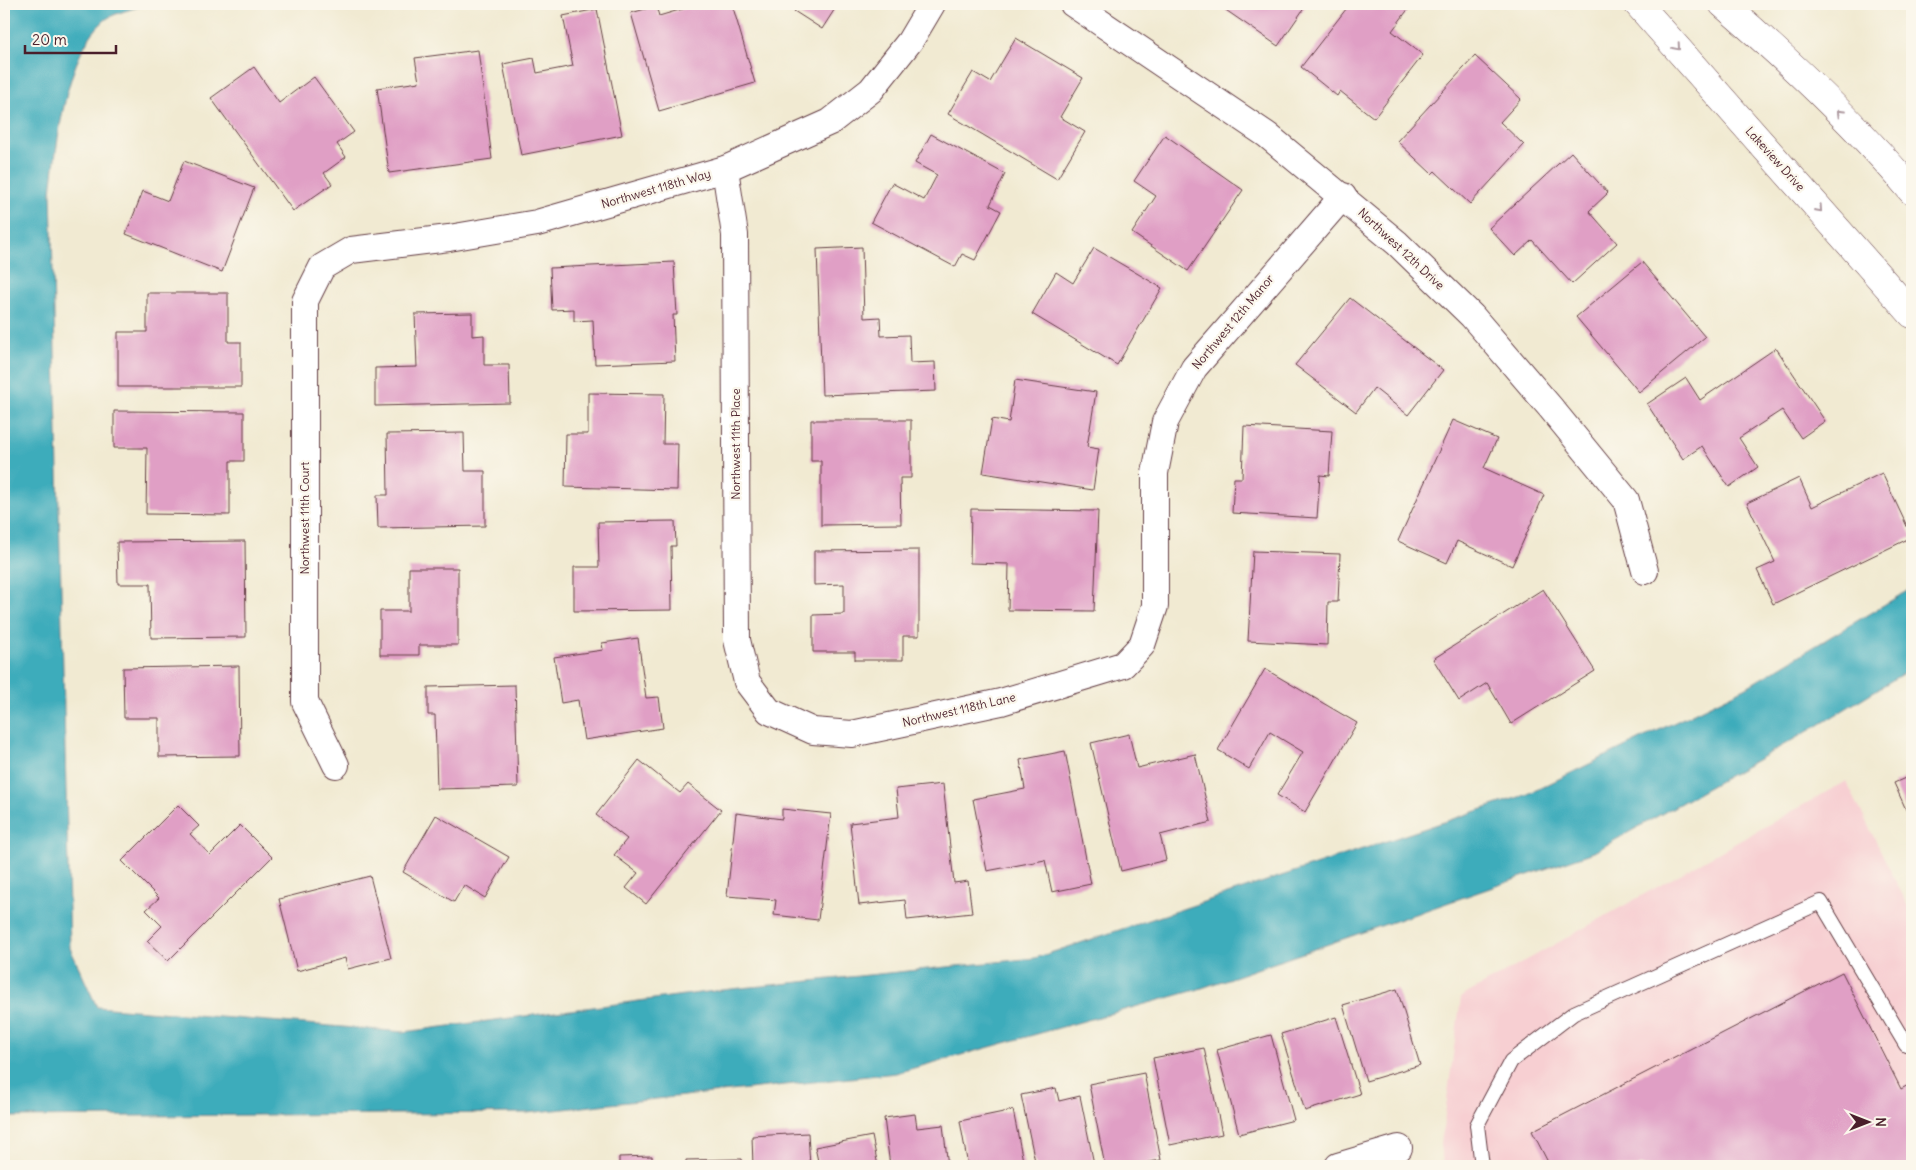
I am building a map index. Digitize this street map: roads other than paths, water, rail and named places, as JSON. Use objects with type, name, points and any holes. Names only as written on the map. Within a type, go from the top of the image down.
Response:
[{"type":"street","name":"Northwest 118th Way","points":[[322,267],[351,250],[449,238],[537,223],[725,169],[830,122],[871,90],[910,41],[932,4]]},
{"type":"street","name":"Northwest 12th Drive","points":[[1073,4],[1267,134],[1397,243],[1472,316],[1626,500],[1645,571]]},
{"type":"street","points":[[1723,4],[1760,36],[1875,147],[1912,191]]},
{"type":"street","name":"Lakeview Drive","points":[[1645,6],[1912,314]]},
{"type":"street","name":"Northwest 11th Place","points":[[725,169],[735,235],[737,640],[747,682],[769,711]]},
{"type":"street","name":"Northwest 12th Manor","points":[[1142,645],[1155,606],[1155,473],[1165,422],[1194,368],[1343,196]]},
{"type":"street","name":"Northwest 11th Court","points":[[322,267],[305,301],[305,702],[336,765]]},
{"type":"street","name":"Northwest 118th Lane","points":[[769,711],[813,731],[852,734],[1001,702],[1123,665],[1142,645]]},
{"type":"street","points":[[1338,1166],[1399,1148]]},
{"type":"lane","points":[[1482,1166],[1477,1125],[1511,1061],[1574,1012],[1821,902],[1906,1044],[1912,1042]]},
{"type":"water","points":[[4,4],[148,4],[109,17],[91,35],[81,54],[65,100],[51,192],[70,948],[97,1007],[404,1032],[722,990],[1035,958],[1528,794],[1745,688],[1912,588],[1912,668],[1819,725],[1594,852],[1196,990],[896,1073],[527,1113],[4,1117]]}]
